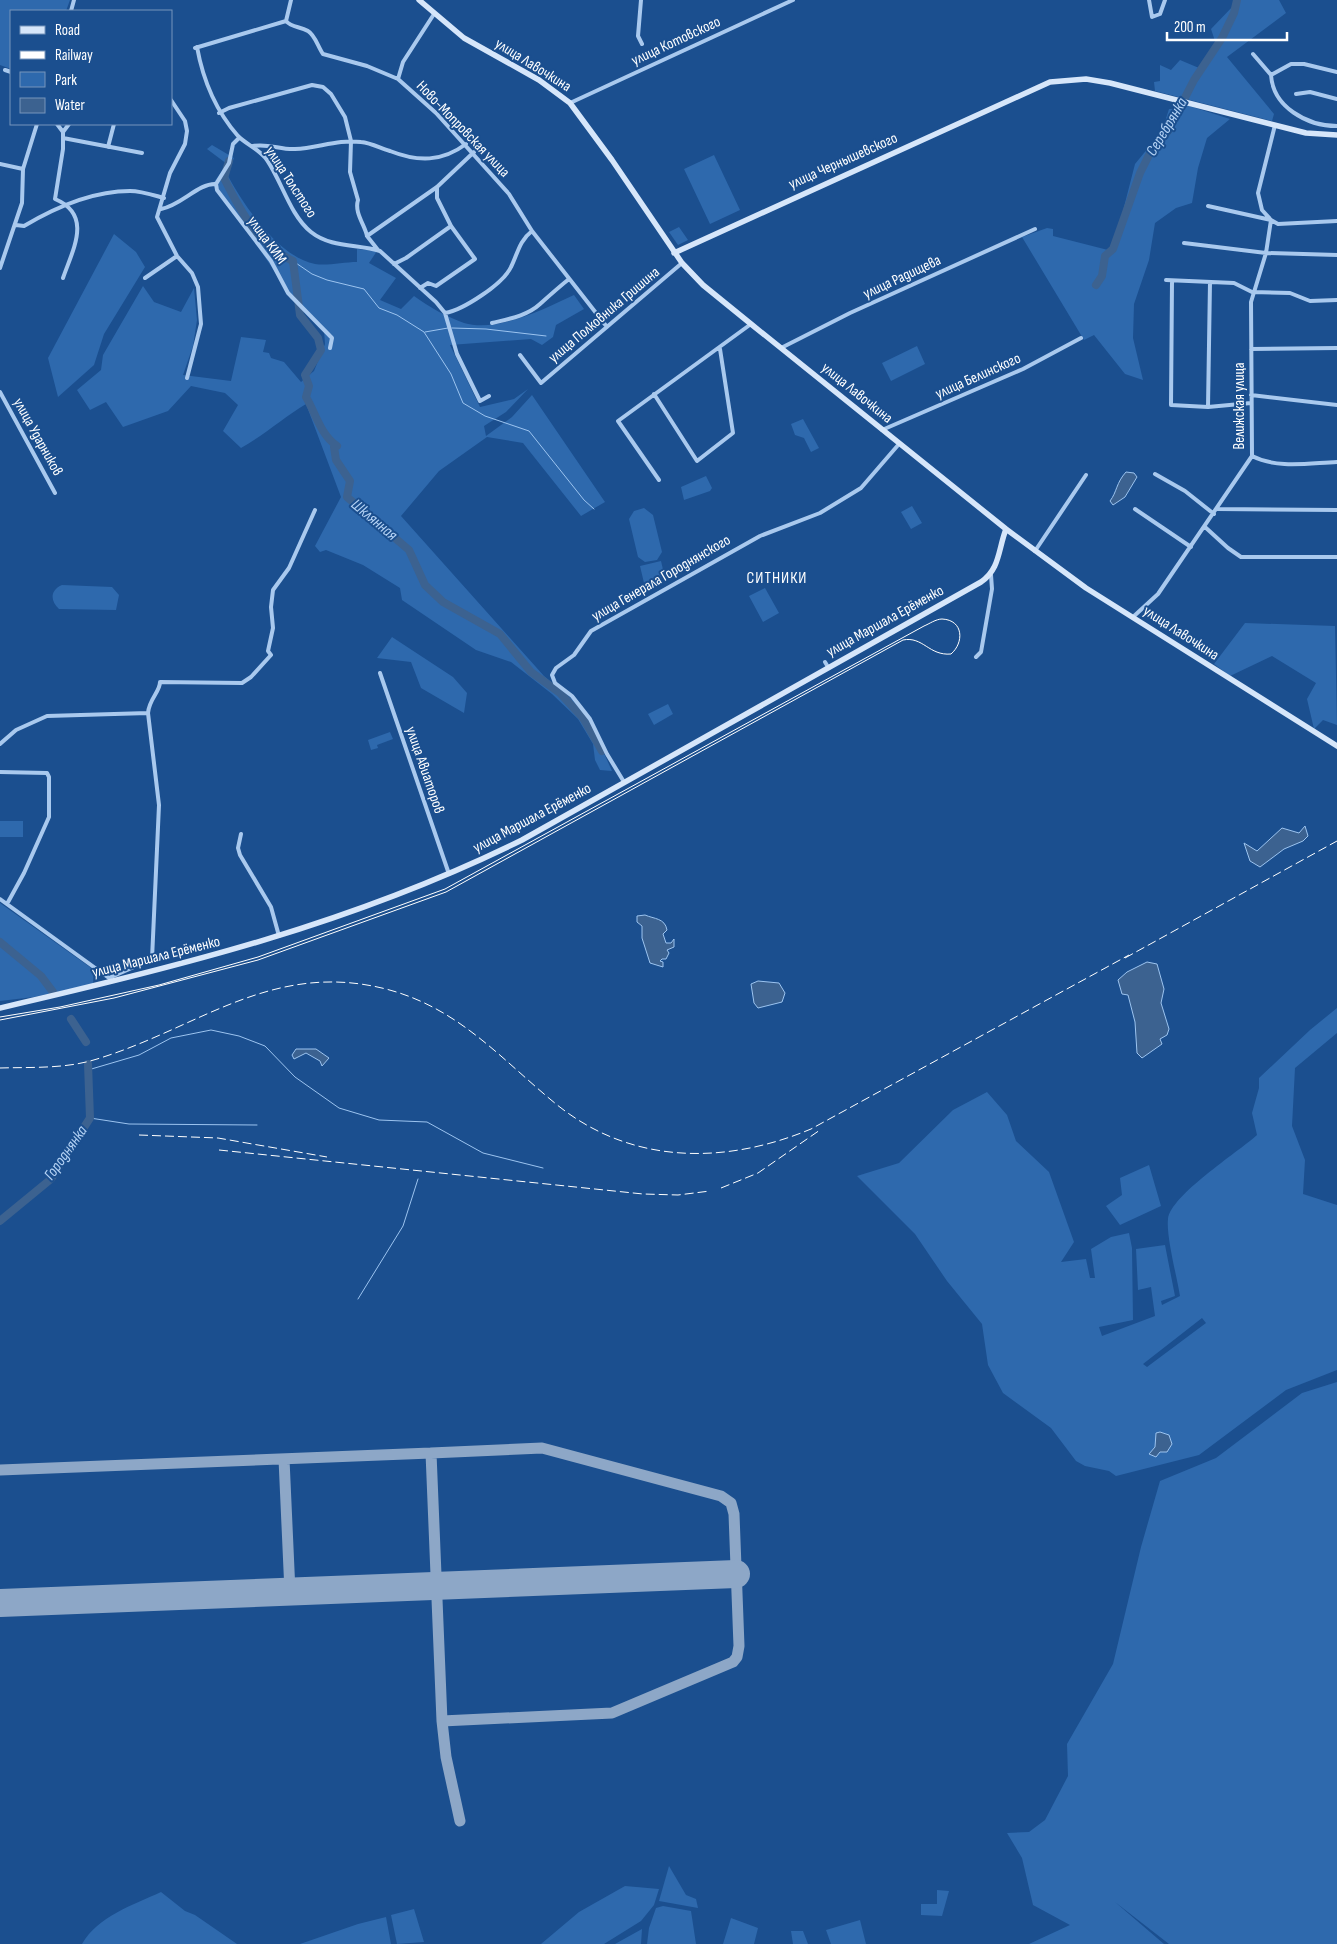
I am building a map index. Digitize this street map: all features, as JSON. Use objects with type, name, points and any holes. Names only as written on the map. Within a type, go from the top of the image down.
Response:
[{"type":"main road","name":"улица Лавочкина","points":[[418,0],[464,38],[539,80],[570,103],[622,175],[674,254],[703,285],[1006,529],[1086,588],[1304,728],[1337,746]]},
{"type":"main road","name":"улица Чернышевского","points":[[674,254],[1050,82],[1086,80],[1130,87],[1306,133],[1337,135]]},
{"type":"main road","points":[[991,575],[996,565],[999,547],[1006,529]]},
{"type":"main road","name":"улица Маршала Ерёменко","points":[[0,1008],[109,980],[195,961],[344,916],[449,875],[522,840],[826,665],[991,575]]},
{"type":"street","points":[[286,21],[292,0]]},
{"type":"street","points":[[641,0],[638,36],[642,44]]},
{"type":"street","name":"улица Котовского","points":[[570,103],[792,0]]},
{"type":"street","points":[[1149,0],[1152,17],[1160,14],[1165,0]]},
{"type":"street","points":[[398,79],[402,62],[434,14]]},
{"type":"street","name":"улица Толстого","points":[[286,21],[196,48],[201,71],[220,112],[239,138],[253,146],[267,160],[300,218],[310,231],[345,246],[371,248],[380,252],[445,313]]},
{"type":"street","name":"Ново-Мопровская улица","points":[[286,21],[290,25],[306,29],[312,34],[323,54],[367,66],[398,79],[436,113],[474,152],[509,194],[532,231],[607,327]]},
{"type":"street","points":[[1253,54],[1271,75],[1272,84],[1284,106],[1310,122],[1337,126]]},
{"type":"street","points":[[1271,75],[1291,64],[1304,64],[1337,72]]},
{"type":"street","points":[[5,70],[10,72]]},
{"type":"street","points":[[220,112],[312,85],[318,86],[331,94],[345,117],[351,141],[350,172],[358,200],[360,219],[367,236],[380,252]]},
{"type":"street","points":[[1296,94],[1310,92],[1337,99]]},
{"type":"street","points":[[172,102],[185,122],[187,132],[185,144],[170,173],[158,217],[177,256],[192,273],[198,287],[200,324],[187,378]]},
{"type":"street","points":[[0,268],[22,204],[23,169],[37,125]]},
{"type":"street","points":[[58,125],[63,132]]},
{"type":"street","points":[[63,278],[77,239],[77,216],[68,204],[56,199],[63,132],[68,125]]},
{"type":"street","points":[[108,147],[114,125]]},
{"type":"street","points":[[1271,220],[1262,210],[1258,193],[1275,125]]},
{"type":"street","points":[[63,138],[142,153]]},
{"type":"street","points":[[162,208],[173,206],[208,184],[216,184],[229,164],[233,144],[239,138]]},
{"type":"street","points":[[253,146],[263,144],[295,149],[351,141],[372,144],[410,158],[434,159],[442,158],[466,144]]},
{"type":"street","points":[[367,236],[437,187],[474,152]]},
{"type":"street","points":[[0,164],[23,169]]},
{"type":"street","name":"улица КИМ","points":[[216,184],[217,190],[271,261],[288,294],[332,338],[330,348]]},
{"type":"street","points":[[420,288],[428,283],[436,286],[475,259],[451,226],[437,198],[437,187]]},
{"type":"street","points":[[16,225],[24,226],[76,199],[103,193],[131,191],[164,198]]},
{"type":"street","points":[[1208,206],[1271,220],[1278,224],[1337,221]]},
{"type":"street","name":"Велижская улица","points":[[1133,617],[1158,594],[1252,456],[1252,292],[1266,253],[1271,220]]},
{"type":"street","points":[[394,264],[406,258],[451,226]]},
{"type":"street","name":"улица Радищева","points":[[781,348],[850,313],[1035,229]]},
{"type":"street","points":[[488,396],[480,401],[457,354],[445,313],[463,307],[503,277],[511,269],[523,238],[532,231]]},
{"type":"street","points":[[1184,243],[1266,253],[1337,256]]},
{"type":"street","points":[[145,278],[177,256]]},
{"type":"street","name":"улица Полковника Гришина","points":[[520,355],[541,383],[682,263]]},
{"type":"street","points":[[492,323],[521,316],[539,305],[569,278]]},
{"type":"street","points":[[1166,280],[1234,283],[1252,292],[1290,293],[1310,301],[1337,300]]},
{"type":"street","points":[[1172,281],[1171,405],[1208,407],[1251,403]]},
{"type":"street","points":[[1208,407],[1210,282]]},
{"type":"street","points":[[660,480],[618,420],[720,349],[752,324]]},
{"type":"street","name":"улица Белинского","points":[[882,430],[1023,368],[1081,338]]},
{"type":"street","points":[[1251,349],[1337,348]]},
{"type":"street","points":[[654,394],[697,461],[733,433],[720,349]]},
{"type":"street","name":"улица Ударников","points":[[0,392],[55,493]]},
{"type":"street","points":[[1251,395],[1337,404]]},
{"type":"street","name":"улица Генерала Городнянского","points":[[624,782],[607,754],[590,719],[572,696],[555,683],[552,675],[556,668],[574,655],[592,631],[760,536],[820,513],[861,488],[899,444]]},
{"type":"street","points":[[1252,456],[1262,461],[1284,464],[1337,462]]},
{"type":"street","points":[[1155,474],[1185,491],[1214,514]]},
{"type":"street","points":[[1036,551],[1086,476]]},
{"type":"street","points":[[1135,509],[1191,547]]},
{"type":"street","points":[[1217,509],[1337,510]]},
{"type":"street","points":[[0,899],[109,980],[152,959],[159,805],[148,703],[160,687],[160,682],[242,683],[251,677],[271,655],[268,650],[273,628],[271,608],[274,590],[289,568],[315,510]]},
{"type":"street","points":[[1205,527],[1240,557],[1337,557]]},
{"type":"street","points":[[976,657],[982,652],[992,590],[991,575]]},
{"type":"street","name":"улица Авиаторов","points":[[380,672],[449,875]]},
{"type":"street","points":[[0,744],[16,730],[47,716],[148,714]]},
{"type":"street","points":[[0,772],[46,773],[49,776],[49,817],[24,873],[7,904]]},
{"type":"street","points":[[242,834],[238,848],[240,855],[271,907],[279,936]]},
{"type":"green space","points":[[0,0],[70,0],[66,10],[10,10],[10,69],[0,65]]},
{"type":"green space","points":[[1235,0],[1279,0],[1286,13],[1227,57],[1274,114],[1272,121],[1155,91],[1154,82],[1160,81],[1160,65],[1171,70],[1180,60],[1199,68],[1216,44],[1211,29],[1235,4]]},
{"type":"green space","points":[[1177,102],[1230,119],[1207,138],[1198,168],[1192,203],[1176,208],[1155,223],[1149,260],[1134,304],[1133,338],[1143,380],[1125,374],[1094,335],[1084,340],[1022,237],[1047,228],[1053,229],[1053,236],[1108,250],[1115,242],[1135,164],[1162,131],[1169,109],[1175,109]]},
{"type":"green space","points":[[212,145],[234,158],[228,176],[243,201],[264,229],[288,252],[315,264],[325,265],[357,262],[357,249],[377,251],[369,263],[396,278],[380,300],[401,309],[414,296],[451,318],[477,325],[491,325],[520,318],[574,295],[584,309],[556,325],[553,337],[542,345],[531,339],[450,345],[480,407],[514,399],[528,389],[506,412],[484,426],[486,436],[512,417],[532,395],[605,502],[581,516],[523,443],[487,437],[439,471],[401,516],[544,676],[573,700],[590,722],[612,771],[600,770],[595,760],[593,744],[578,719],[552,694],[511,662],[476,650],[402,600],[400,588],[363,565],[326,550],[320,552],[315,546],[341,497],[306,404],[241,448],[223,431],[238,405],[225,393],[191,386],[168,411],[123,427],[106,402],[90,410],[77,390],[101,370],[103,355],[143,286],[154,302],[181,312],[194,288],[197,320],[193,346],[183,375],[231,381],[241,337],[266,340],[263,352],[269,353],[271,358],[284,362],[301,382],[314,371],[325,344],[324,330],[298,306],[214,182],[227,164],[207,149]]},
{"type":"green space","points":[[714,155],[740,210],[710,224],[684,169]]},
{"type":"green space","points":[[679,227],[688,240],[678,245],[669,232]]},
{"type":"green space","points":[[114,234],[136,252],[145,267],[104,334],[94,365],[58,397],[48,358]]},
{"type":"green space","points":[[917,346],[925,364],[891,381],[882,363]]},
{"type":"green space","points":[[803,419],[819,448],[811,452],[804,438],[795,435],[791,424]]},
{"type":"green space","points":[[706,476],[712,488],[710,491],[684,500],[681,487]]},
{"type":"green space","points":[[912,506],[922,523],[911,529],[901,512]]},
{"type":"green space","points":[[644,508],[653,515],[662,552],[657,560],[645,562],[638,557],[629,519],[634,511]]},
{"type":"green space","points":[[661,561],[665,578],[644,583],[640,566]]},
{"type":"green space","points":[[62,585],[112,587],[119,595],[116,610],[59,609],[54,603],[53,593]]},
{"type":"green space","points":[[765,588],[779,613],[763,622],[749,596]]},
{"type":"green space","points":[[1245,623],[1335,626],[1337,725],[1323,720],[1314,729],[1307,699],[1316,683],[1272,656],[1230,676],[1214,664]]},
{"type":"green space","points":[[392,637],[453,677],[467,693],[464,713],[421,688],[411,662],[377,658]]},
{"type":"green space","points":[[668,704],[673,714],[654,725],[648,714]]},
{"type":"green space","points":[[390,732],[393,739],[377,745],[378,748],[371,750],[368,740]]},
{"type":"green space","points":[[0,821],[23,821],[23,837],[0,837]]},
{"type":"green space","points":[[0,903],[94,970],[93,984],[34,997],[0,1001]]},
{"type":"green space","points":[[1337,1008],[1337,1033],[1295,1068],[1292,1126],[1305,1160],[1303,1194],[1337,1205],[1337,1370],[1286,1390],[1199,1455],[1116,1476],[1109,1471],[1085,1466],[1076,1461],[1051,1428],[1003,1393],[988,1365],[982,1324],[947,1281],[915,1234],[857,1176],[899,1163],[953,1110],[987,1092],[1007,1115],[1016,1141],[1049,1172],[1074,1242],[1061,1262],[1086,1259],[1090,1278],[1095,1278],[1091,1249],[1111,1237],[1129,1233],[1132,1248],[1133,1320],[1099,1327],[1102,1336],[1155,1316],[1151,1287],[1138,1290],[1136,1249],[1165,1245],[1175,1296],[1161,1301],[1162,1305],[1180,1296],[1168,1226],[1168,1219],[1172,1209],[1192,1187],[1257,1135],[1252,1113],[1259,1088],[1259,1078],[1310,1030]],"holes":[[[1202,1318],[1206,1323],[1147,1367],[1143,1364]]]},
{"type":"green space","points":[[1149,1165],[1161,1206],[1120,1225],[1106,1206],[1122,1195],[1120,1178]]},
{"type":"green space","points":[[1337,1382],[1337,1944],[1169,1944],[1115,1902],[1164,1944],[1029,1944],[1070,1925],[1033,1905],[1022,1858],[1007,1833],[1029,1832],[1045,1820],[1068,1776],[1067,1744],[1113,1664],[1141,1547],[1160,1481],[1216,1458],[1302,1393]]},
{"type":"green space","points":[[669,1866],[686,1895],[696,1899],[698,1908],[659,1901]]},
{"type":"green space","points":[[625,1886],[659,1889],[654,1905],[641,1921],[604,1944],[541,1944],[579,1912]]},
{"type":"green space","points":[[937,1890],[949,1891],[942,1916],[921,1915],[921,1904],[937,1904]]},
{"type":"green space","points":[[161,1892],[185,1911],[195,1915],[237,1944],[82,1944],[97,1926],[117,1912]]},
{"type":"green space","points":[[663,1906],[691,1911],[696,1944],[647,1944],[649,1928],[656,1908]]},
{"type":"green space","points":[[414,1909],[424,1942],[397,1944],[391,1915]]},
{"type":"green space","points":[[386,1917],[391,1944],[300,1944],[358,1924]]},
{"type":"green space","points":[[731,1918],[758,1928],[754,1944],[723,1944]]},
{"type":"green space","points":[[860,1920],[866,1944],[831,1944],[826,1930]]},
{"type":"green space","points":[[642,1929],[641,1944],[615,1944]]},
{"type":"green space","points":[[791,1931],[803,1931],[808,1944],[793,1944]]},
{"type":"water","points":[[1126,472],[1134,473],[1137,477],[1125,497],[1113,505],[1110,501]]},
{"type":"water","points":[[1305,826],[1308,836],[1303,841],[1284,849],[1260,867],[1250,861],[1244,843],[1257,851],[1282,828],[1299,833]]},
{"type":"water","points":[[645,915],[664,923],[667,930],[663,934],[666,943],[671,943],[674,939],[674,947],[667,950],[669,953],[666,959],[660,961],[663,962],[663,967],[650,963],[642,938],[642,926],[637,922],[637,916]]},
{"type":"water","points":[[1147,962],[1157,964],[1164,989],[1161,1003],[1169,1029],[1167,1035],[1160,1039],[1162,1044],[1142,1058],[1137,1053],[1135,1022],[1128,995],[1122,994],[1118,980],[1127,972]]},
{"type":"water","points":[[758,981],[779,983],[785,993],[782,1002],[758,1008],[754,1003],[751,984]]},
{"type":"water","points":[[296,1049],[316,1049],[329,1058],[322,1066],[320,1061],[306,1053],[294,1059],[292,1055]]},
{"type":"water","points":[[1160,1432],[1169,1435],[1172,1444],[1167,1452],[1160,1452],[1156,1457],[1149,1454],[1155,1447],[1156,1433]]},
{"type":"waterway","name":"Серебрянка","points":[[1096,285],[1102,276],[1105,256],[1113,249],[1140,173],[1150,153],[1168,131],[1194,80],[1222,38],[1234,13],[1237,0]]},
{"type":"waterway","name":"Шклянная","points":[[229,161],[224,178],[244,215],[260,237],[293,261],[300,315],[318,338],[321,350],[305,375],[309,386],[306,397],[322,430],[337,446],[334,447],[336,460],[350,481],[347,497],[409,550],[425,585],[443,602],[500,634],[531,672],[560,693],[583,718],[602,751]]},
{"type":"waterway","points":[[293,261],[312,274],[327,280],[364,289],[379,308],[397,315],[424,332],[451,374],[463,403],[485,416],[529,431],[584,500],[594,509]]},
{"type":"waterway","points":[[425,332],[448,328]]},
{"type":"waterway","points":[[452,328],[486,329],[546,336]]},
{"type":"waterway","name":"Городнянка","points":[[0,942],[41,976],[53,992]]},
{"type":"waterway","name":"Городнянка","points":[[71,1019],[86,1042]]},
{"type":"waterway","points":[[88,1070],[139,1055],[171,1038],[211,1030],[239,1036],[265,1046],[295,1077],[339,1108],[379,1120],[427,1122],[483,1153],[543,1168]]},
{"type":"waterway","name":"Городнянка","points":[[0,1221],[51,1179],[90,1118],[88,1064]]},
{"type":"waterway","points":[[90,1118],[129,1124],[257,1125]]},
{"type":"waterway","points":[[358,1299],[403,1226],[418,1179]]},
{"type":"taxiway","points":[[431,1453],[542,1448],[721,1496],[731,1503],[734,1514],[739,1646],[737,1657],[733,1662],[612,1713],[442,1721]]},
{"type":"taxiway","points":[[0,1470],[431,1453],[442,1721],[446,1757],[460,1821]]},
{"type":"taxiway","points":[[284,1459],[290,1592]]},
{"type":"runway","points":[[0,1603],[736,1574]]},
{"type":"tram line","points":[[0,1017],[60,1007],[159,985],[258,957],[445,889],[924,626],[942,619],[955,623],[958,628],[960,638],[951,654],[937,652],[916,641],[903,640],[446,892],[258,960],[114,998],[0,1020]]},
{"type":"railway","points":[[1125,958],[1337,841]]},
{"type":"railway","points":[[0,1068],[49,1067],[85,1062],[134,1046],[237,1001],[271,990],[307,983],[345,982],[386,989],[436,1009],[478,1037],[556,1104],[585,1124],[615,1139],[647,1148],[679,1153],[712,1153],[745,1149],[778,1141],[811,1129],[1129,955]]},
{"type":"railway","points":[[721,1188],[758,1173],[820,1130]]},
{"type":"railway","points":[[139,1135],[218,1138],[327,1157]]},
{"type":"railway","points":[[219,1150],[643,1194],[678,1195],[710,1191]]},
{"type":"district","name":"СИТНИКИ","points":[[777,578]]}]
